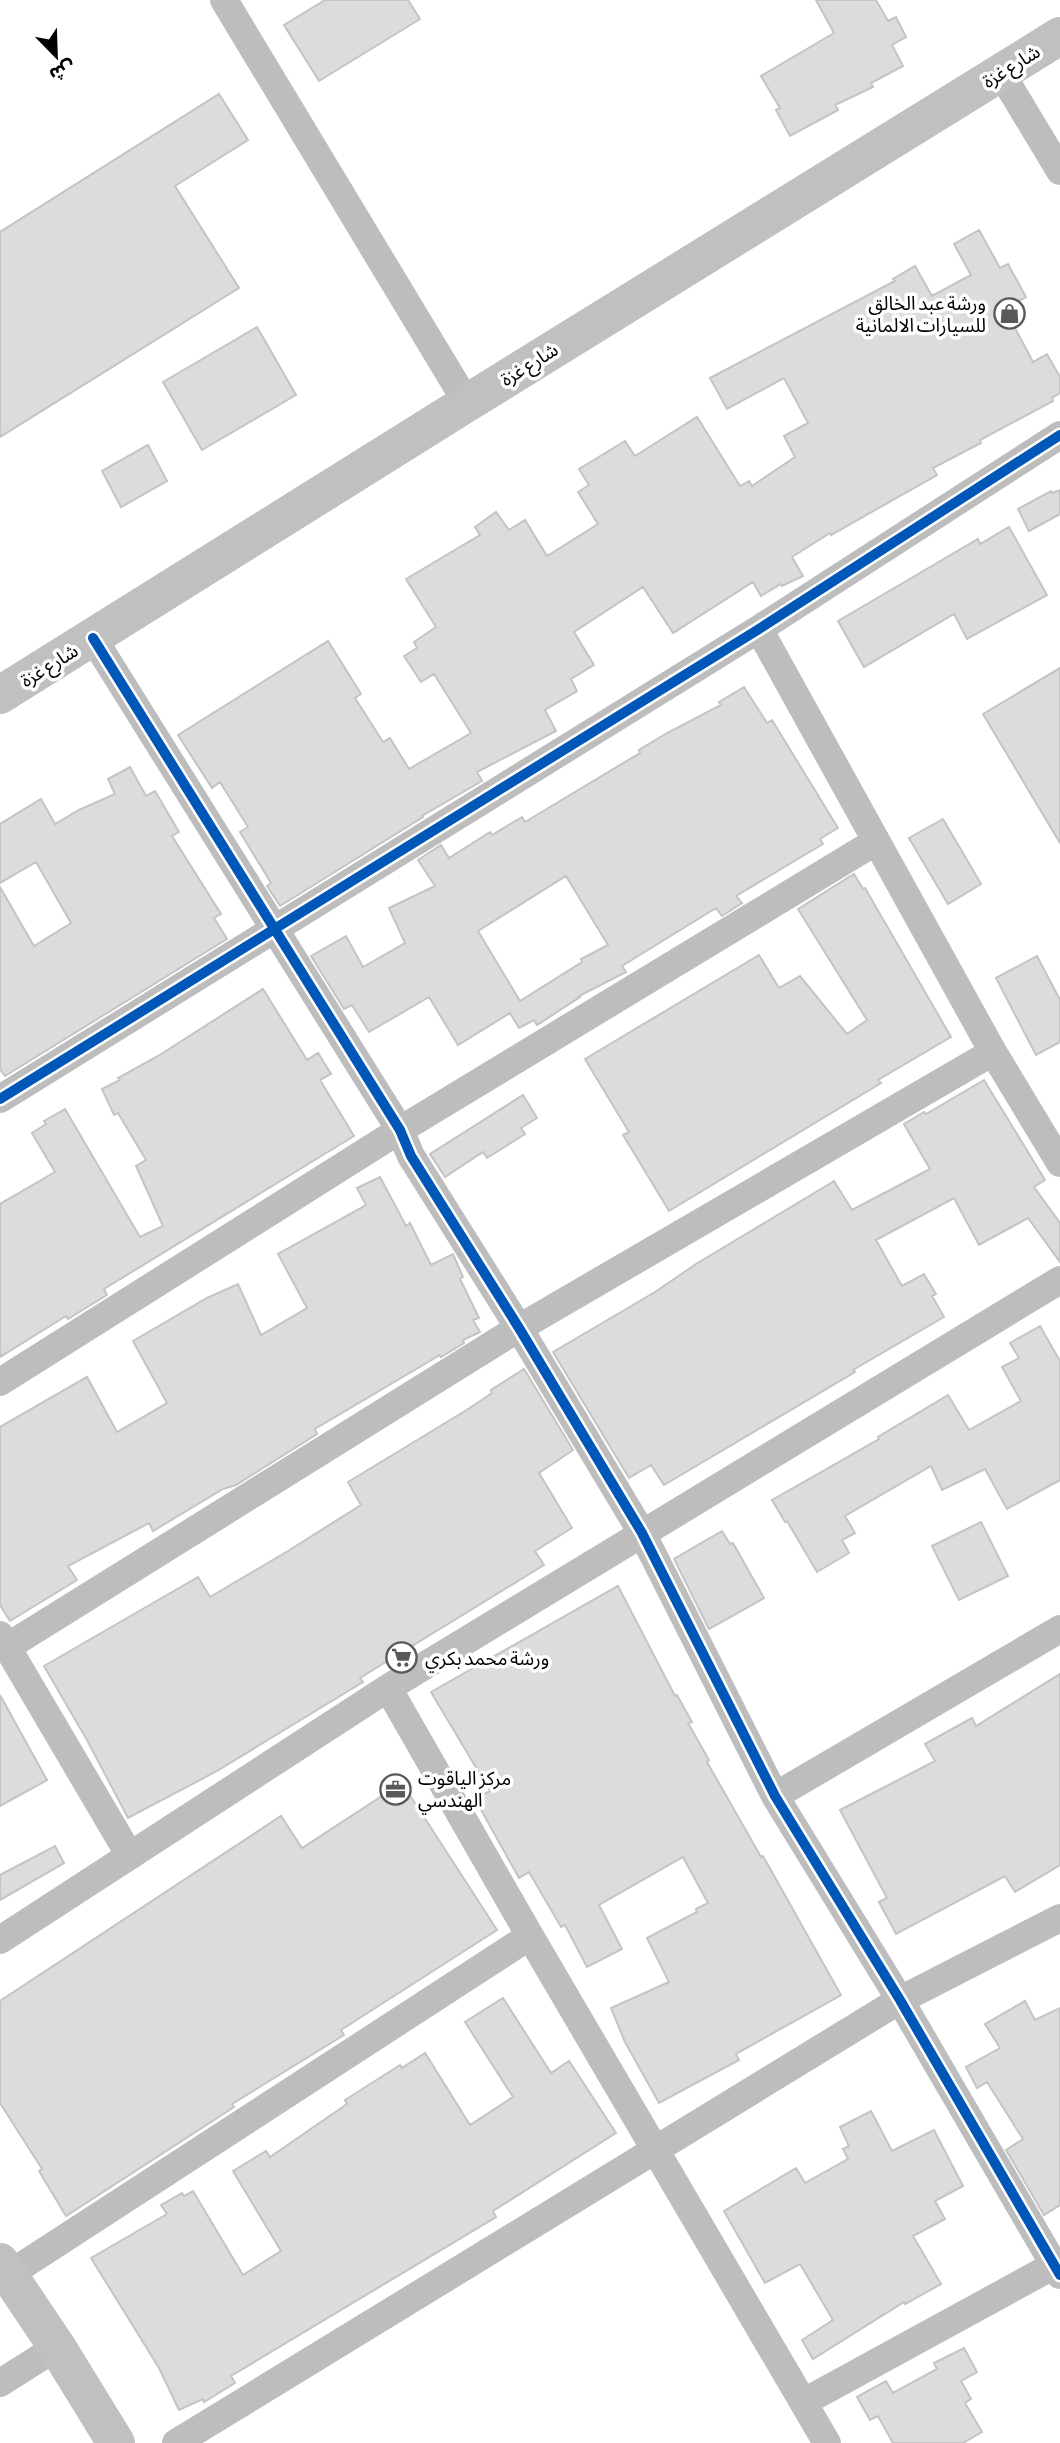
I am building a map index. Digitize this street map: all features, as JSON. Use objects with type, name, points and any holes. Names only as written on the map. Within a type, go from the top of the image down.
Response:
[{"type":"main road","name":"شارع غزة","points":[[0,695],[1060,36]]},
{"type":"main road","points":[[4,2269],[57,2347],[116,2443]]},
{"type":"street","points":[[224,0],[467,403]]},
{"type":"street","points":[[1001,73],[1060,172]]},
{"type":"street","points":[[0,1099],[759,629],[1060,435]]},
{"type":"street","points":[[759,629],[993,1052],[1060,1163]]},
{"type":"street","points":[[93,638],[400,1130],[411,1156],[519,1328],[642,1533],[775,1796],[900,2000],[1058,2268],[804,2403]]},
{"type":"street","points":[[0,1382],[400,1130],[876,842]]},
{"type":"street","points":[[131,1856],[3,1641],[519,1328],[993,1052]]},
{"type":"street","points":[[0,1940],[388,1688],[1060,1280]]},
{"type":"street","points":[[775,1796],[1060,1629]]},
{"type":"street","points":[[388,1688],[827,2443]]},
{"type":"street","points":[[176,2443],[900,2000],[1060,1918]]},
{"type":"street","points":[[4,2269],[530,1936]]},
{"type":"street","points":[[0,2383],[57,2347]]},
{"type":"building","points":[[325,0],[408,0],[420,19],[319,81],[284,25]]},
{"type":"building","points":[[816,0],[876,0],[888,21],[896,17],[906,37],[892,45],[903,66],[871,83],[873,87],[835,105],[838,110],[790,136],[776,110],[780,108],[761,76],[834,33]]},
{"type":"building","points":[[219,94],[248,140],[175,186],[239,288],[0,437],[0,232]]},
{"type":"building","points":[[979,230],[1000,268],[1008,264],[1026,297],[1005,309],[1033,362],[1047,354],[1060,377],[1060,393],[1052,398],[1053,401],[933,468],[937,475],[831,535],[830,533],[792,557],[803,576],[782,586],[781,584],[761,596],[753,582],[673,633],[643,587],[574,632],[594,665],[571,679],[577,691],[545,710],[556,731],[477,772],[482,781],[280,906],[267,886],[271,883],[240,832],[248,827],[220,782],[212,788],[178,735],[328,641],[361,694],[355,698],[383,742],[390,738],[409,769],[471,733],[434,674],[421,682],[404,656],[417,648],[414,642],[436,627],[406,579],[480,535],[475,527],[496,512],[509,530],[525,520],[547,556],[598,524],[578,492],[589,485],[579,469],[625,441],[635,456],[697,417],[740,486],[749,481],[752,486],[795,457],[784,436],[808,423],[784,378],[727,409],[710,378],[895,281],[893,279],[915,266],[932,296],[971,275],[954,244]]},
{"type":"building","points":[[257,327],[296,395],[202,450],[163,382]]},
{"type":"building","points":[[148,445],[167,481],[121,507],[102,471]]},
{"type":"building","points":[[1060,490],[1060,514],[1029,531],[1018,509],[1051,491]]},
{"type":"building","points":[[1009,527],[1047,595],[967,639],[954,614],[864,667],[838,621],[978,539],[980,544]]},
{"type":"building","points":[[1060,668],[1060,843],[983,714]]},
{"type":"building","points":[[744,687],[767,723],[772,720],[838,828],[820,839],[823,844],[736,896],[742,903],[722,916],[716,908],[622,966],[626,972],[579,996],[537,1025],[534,1020],[519,1028],[510,1013],[458,1045],[429,997],[369,1032],[352,1005],[344,1009],[311,956],[346,936],[363,967],[405,943],[389,908],[435,886],[418,860],[441,845],[449,858],[490,832],[492,835],[522,817],[525,822],[640,753],[639,750],[667,733],[721,705],[719,702]],"holes":[[[566,876],[608,945],[581,959],[582,962],[520,1001],[478,931]]]},
{"type":"building","points":[[130,767],[146,796],[155,791],[179,832],[172,836],[221,914],[214,918],[227,939],[5,1076],[0,1069],[0,887],[34,946],[71,923],[36,862],[0,883],[0,824],[41,799],[55,824],[115,794],[108,779]]},
{"type":"building","points":[[943,819],[981,884],[948,904],[909,838]]},
{"type":"building","points":[[854,874],[863,889],[865,888],[951,1037],[878,1080],[881,1083],[669,1211],[623,1135],[629,1132],[585,1059],[759,955],[779,988],[800,976],[847,1034],[867,1020],[798,909]]},
{"type":"building","points":[[1037,956],[1060,1000],[1060,1042],[1036,1055],[996,978]]},
{"type":"building","points":[[263,989],[307,1060],[318,1053],[331,1074],[320,1080],[354,1136],[104,1289],[107,1295],[68,1319],[66,1316],[0,1357],[0,1204],[55,1172],[32,1133],[46,1124],[44,1121],[65,1109],[140,1237],[163,1226],[136,1166],[146,1160],[118,1113],[114,1115],[102,1089]]},
{"type":"building","points":[[984,1080],[1045,1180],[1034,1187],[1060,1223],[1060,1262],[1028,1218],[979,1245],[954,1198],[876,1240],[902,1286],[924,1274],[936,1294],[932,1296],[944,1317],[664,1485],[651,1465],[629,1478],[553,1352],[834,1181],[852,1210],[930,1169],[904,1124]]},
{"type":"building","points":[[523,1095],[537,1118],[521,1128],[525,1134],[487,1158],[483,1152],[445,1177],[430,1154]]},
{"type":"building","points":[[380,1177],[406,1226],[410,1223],[431,1265],[453,1254],[463,1277],[460,1279],[479,1318],[473,1320],[480,1332],[315,1429],[317,1434],[236,1485],[223,1489],[153,1531],[149,1523],[68,1566],[77,1580],[10,1621],[0,1605],[0,1427],[87,1377],[117,1432],[167,1403],[133,1341],[207,1298],[238,1284],[261,1335],[307,1308],[278,1254],[366,1205],[357,1188]]},
{"type":"building","points":[[1040,1326],[1060,1361],[1060,1480],[1007,1509],[985,1469],[942,1490],[931,1466],[845,1516],[855,1533],[842,1540],[849,1553],[817,1572],[772,1500],[879,1439],[878,1437],[948,1395],[969,1430],[1021,1401],[1002,1367],[1019,1358],[1010,1343]]},
{"type":"building","points":[[524,1369],[573,1450],[539,1473],[572,1528],[535,1551],[544,1565],[360,1678],[363,1682],[217,1771],[128,1818],[44,1666],[198,1577],[210,1597],[288,1551],[361,1505],[348,1482],[465,1411]]},
{"type":"building","points":[[981,1522],[1008,1576],[959,1600],[932,1546]]},
{"type":"building","points":[[722,1531],[730,1544],[733,1543],[764,1598],[709,1629],[674,1559]]},
{"type":"building","points":[[618,1586],[675,1696],[677,1695],[692,1722],[688,1723],[709,1760],[707,1762],[841,1995],[736,2054],[739,2060],[659,2103],[625,2042],[611,2008],[669,1982],[647,1938],[697,1912],[696,1909],[708,1903],[683,1857],[599,1905],[622,1949],[587,1967],[565,1925],[561,1927],[529,1872],[519,1878],[475,1799],[490,1791],[431,1692]]},
{"type":"building","points":[[1060,1674],[1060,1865],[1015,1892],[1005,1876],[896,1934],[879,1902],[887,1898],[840,1810],[935,1761],[925,1744],[972,1718],[976,1726]]},
{"type":"building","points":[[0,1695],[47,1780],[0,1806]]},
{"type":"building","points":[[402,1783],[497,1930],[341,2030],[344,2035],[232,2104],[234,2107],[66,2216],[39,2171],[42,2169],[0,2103],[0,2001],[281,1816],[302,1848]]},
{"type":"building","points":[[55,1846],[64,1863],[0,1900],[0,1875]]},
{"type":"building","points":[[503,1998],[551,2073],[569,2061],[616,2133],[493,2211],[496,2217],[231,2376],[235,2383],[204,2402],[203,2399],[179,2410],[159,2368],[91,2258],[167,2214],[161,2205],[182,2193],[184,2196],[193,2191],[243,2275],[281,2251],[233,2171],[266,2151],[270,2157],[347,2104],[345,2100],[400,2065],[402,2068],[425,2053],[470,2125],[513,2097],[465,2022]]},
{"type":"building","points":[[1025,2001],[1035,2020],[1060,2008],[1060,2205],[1044,2215],[1006,2150],[1023,2139],[987,2082],[977,2088],[966,2067],[1000,2048],[985,2024]]},
{"type":"building","points":[[871,2111],[892,2151],[934,2130],[963,2186],[935,2201],[945,2219],[913,2236],[941,2284],[905,2304],[904,2302],[813,2359],[802,2340],[833,2320],[800,2264],[765,2283],[724,2211],[796,2168],[805,2183],[848,2159],[843,2149],[849,2146],[840,2127]]},
{"type":"building","points":[[964,2348],[977,2372],[961,2381],[971,2399],[965,2403],[982,2432],[963,2443],[893,2443],[878,2416],[870,2420],[857,2397],[886,2381],[893,2393],[937,2369],[934,2363]]},
{"type":"cycle path","points":[[0,1099],[759,629],[1060,435]]},
{"type":"cycle path","points":[[93,638],[400,1130],[411,1156],[519,1328],[642,1533],[775,1796],[900,2000],[1060,2275]]},
{"type":"place","name":"ورشة عبد الخالق للسيارات الالمانية","points":[[1009,314]]},
{"type":"place","name":"ورشة محمد بكري","points":[[402,1658]]},
{"type":"place","name":"مركز الياقوت الهندسي","points":[[395,1789]]}]
